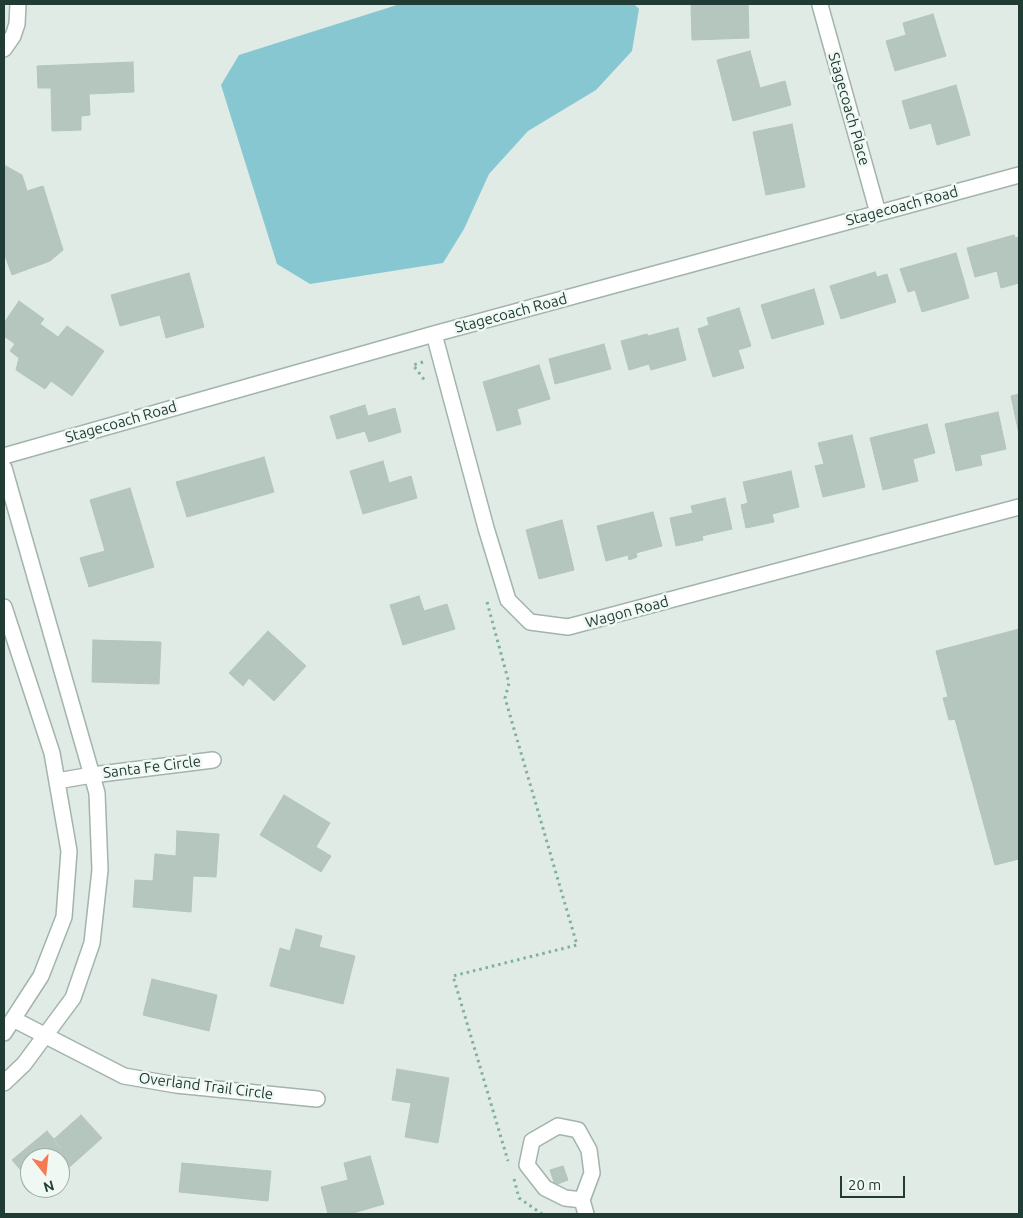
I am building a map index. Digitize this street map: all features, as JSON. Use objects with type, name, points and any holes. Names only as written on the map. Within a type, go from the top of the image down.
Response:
[{"type":"street","points":[[4,49],[13,36],[17,24],[18,4]]},
{"type":"street","name":"Stagecoach Place","points":[[820,5],[878,213]]},
{"type":"street","name":"Stagecoach Road","points":[[4,456],[434,334],[1019,175]]},
{"type":"street","name":"Wagon Road","points":[[434,334],[486,528],[508,600],[530,622],[568,628],[1019,507]]},
{"type":"street","points":[[4,468],[97,793],[100,870],[92,943],[73,998],[24,1064],[4,1082]]},
{"type":"street","points":[[4,607],[52,753],[69,850],[64,917],[41,976],[4,1032]]},
{"type":"street","name":"Santa Fe Circle","points":[[57,781],[92,774],[213,760]]},
{"type":"street","name":"Overland Trail Circle","points":[[12,1019],[124,1076],[176,1085],[317,1099]]},
{"type":"street","points":[[558,1126],[578,1130],[589,1150],[592,1173],[584,1207],[545,1188],[527,1165],[532,1141],[558,1126]]},
{"type":"path","points":[[429,385],[413,365],[440,358]]},
{"type":"path","points":[[485,593],[509,683],[505,698],[577,944],[453,976],[519,1198],[542,1214]]},
{"type":"water","points":[[400,4],[634,4],[639,9],[632,51],[596,90],[528,131],[489,174],[464,229],[443,263],[310,284],[277,264],[221,85],[239,55]]},
{"type":"building","points":[[691,4],[748,4],[749,38],[692,40]]},
{"type":"building","points":[[933,14],[946,56],[895,71],[886,41],[906,35],[903,23]]},
{"type":"building","points":[[750,51],[760,88],[785,81],[791,105],[733,121],[717,60]]},
{"type":"building","points":[[133,62],[134,92],[89,94],[90,115],[81,116],[81,130],[52,131],[51,88],[38,88],[37,66]]},
{"type":"building","points":[[956,85],[970,135],[937,145],[931,123],[910,129],[902,101]]},
{"type":"building","points":[[792,124],[805,187],[766,195],[753,132]]},
{"type":"building","points":[[4,165],[22,175],[27,191],[43,186],[63,250],[50,261],[12,275],[4,253]]},
{"type":"building","points":[[1014,235],[1015,238],[1019,237],[1019,283],[1001,288],[997,271],[975,277],[967,248]]},
{"type":"building","points":[[956,253],[969,298],[922,312],[915,290],[908,292],[900,269]]},
{"type":"building","points":[[875,272],[877,277],[887,274],[896,302],[841,319],[830,286]]},
{"type":"building","points":[[189,273],[204,327],[166,338],[160,315],[120,326],[111,295]]},
{"type":"building","points":[[814,289],[824,324],[772,339],[761,305]]},
{"type":"building","points":[[19,301],[44,319],[40,324],[58,337],[67,326],[104,351],[72,396],[51,381],[45,389],[16,370],[19,358],[10,351],[15,344],[4,336],[4,323]]},
{"type":"building","points":[[739,308],[751,346],[738,350],[744,368],[713,377],[698,329],[709,325],[707,318]]},
{"type":"building","points":[[678,328],[686,360],[651,370],[649,364],[629,370],[621,341]]},
{"type":"building","points":[[604,344],[611,369],[555,384],[549,359]]},
{"type":"building","points":[[539,365],[550,399],[517,409],[521,424],[497,431],[483,382]]},
{"type":"building","points":[[1019,394],[1019,434],[1011,396]]},
{"type":"building","points":[[365,405],[368,416],[395,408],[401,432],[369,442],[365,431],[337,439],[330,416]]},
{"type":"building","points":[[998,412],[1006,449],[980,455],[982,465],[956,471],[945,424]]},
{"type":"building","points":[[927,424],[935,453],[913,459],[918,481],[883,490],[870,438]]},
{"type":"building","points":[[852,435],[865,487],[823,497],[815,466],[824,464],[818,443]]},
{"type":"building","points":[[264,457],[274,492],[187,517],[176,482]]},
{"type":"building","points":[[383,461],[389,483],[411,476],[417,498],[363,514],[350,471]]},
{"type":"building","points":[[791,471],[799,507],[772,514],[774,522],[746,528],[741,505],[748,503],[743,482]]},
{"type":"building","points":[[130,488],[154,567],[89,587],[80,558],[105,551],[90,500]]},
{"type":"building","points":[[725,498],[732,529],[702,536],[703,540],[676,546],[670,518],[693,513],[691,506]]},
{"type":"building","points":[[653,512],[662,546],[636,553],[637,557],[629,560],[628,555],[606,561],[597,526]]},
{"type":"building","points":[[562,520],[574,570],[539,579],[526,530]]},
{"type":"building","points":[[419,596],[424,611],[447,604],[455,629],[403,645],[390,605]]},
{"type":"building","points":[[1019,629],[1019,859],[995,865],[955,719],[949,720],[943,698],[948,697],[936,651]]},
{"type":"building","points":[[268,631],[306,666],[274,701],[249,678],[243,686],[229,673]]},
{"type":"building","points":[[93,640],[161,642],[159,684],[92,682]]},
{"type":"building","points":[[284,795],[330,823],[316,847],[331,856],[321,872],[260,835]]},
{"type":"building","points":[[177,831],[219,834],[216,877],[193,876],[191,912],[133,907],[135,880],[153,881],[155,854],[176,856]]},
{"type":"building","points":[[296,929],[322,936],[319,947],[355,956],[343,1004],[270,986],[280,948],[290,951]]},
{"type":"building","points":[[152,979],[217,995],[209,1031],[143,1015]]},
{"type":"building","points":[[397,1069],[449,1078],[438,1143],[405,1137],[411,1103],[392,1100]]},
{"type":"building","points":[[81,1115],[102,1138],[74,1163],[70,1159],[70,1148],[60,1148],[53,1140]]},
{"type":"building","points":[[47,1131],[61,1148],[26,1148]]},
{"type":"building","points":[[20,1153],[20,1169],[12,1160]]},
{"type":"building","points":[[370,1156],[384,1204],[350,1214],[328,1214],[321,1187],[348,1180],[344,1163]]},
{"type":"building","points":[[70,1158],[74,1163],[70,1166]]},
{"type":"building","points":[[182,1163],[271,1171],[268,1201],[179,1192]]},
{"type":"building","points":[[563,1166],[568,1180],[555,1185],[550,1170]]}]
